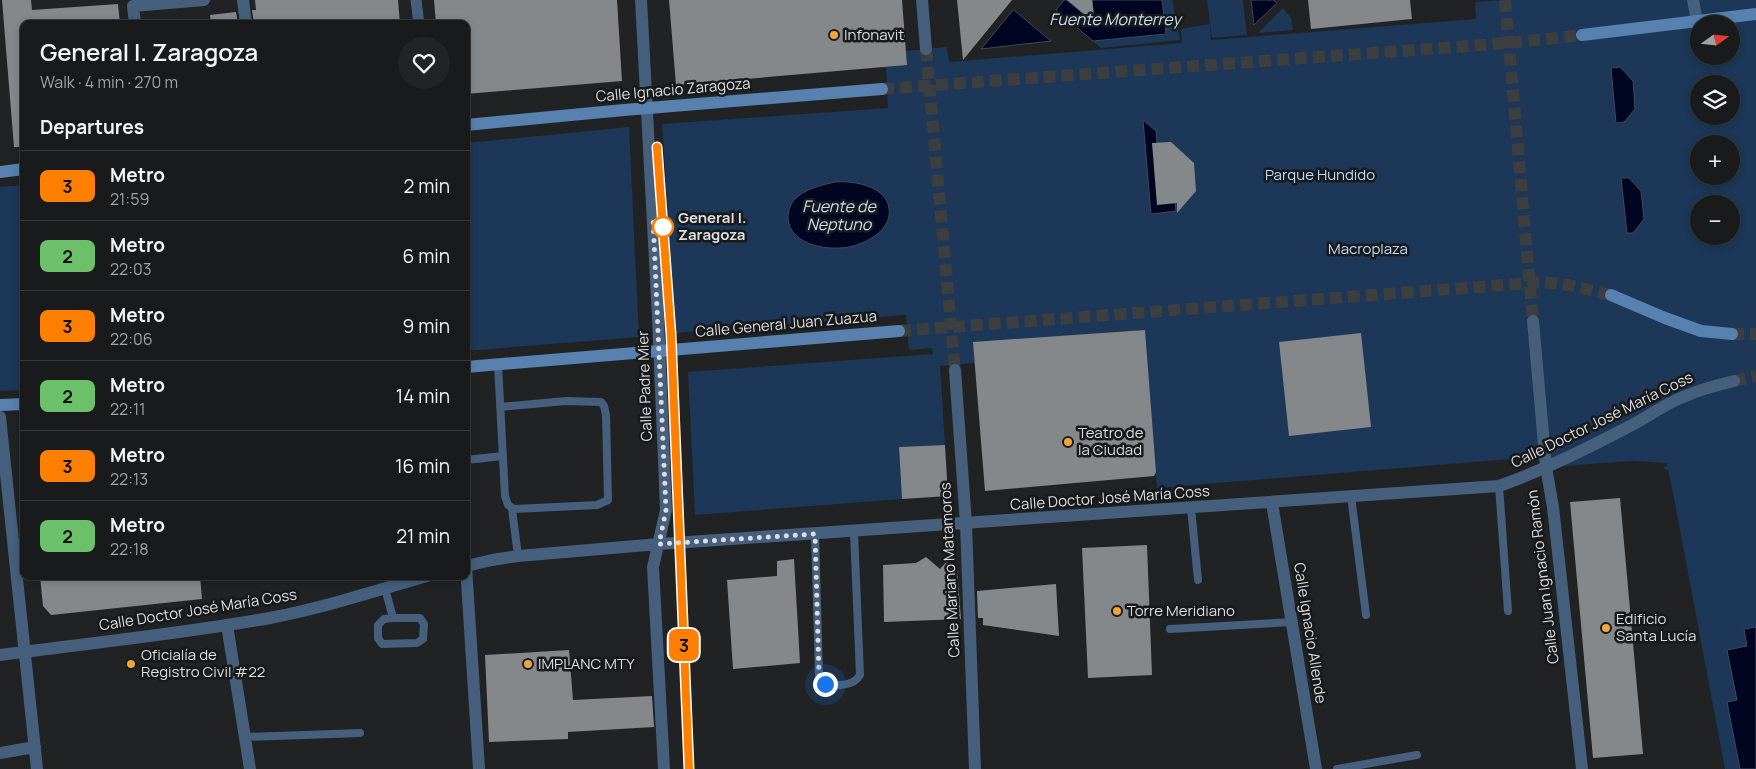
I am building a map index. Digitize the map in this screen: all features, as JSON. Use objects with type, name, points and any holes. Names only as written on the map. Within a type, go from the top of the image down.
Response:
[{"type":"main road","points":[[1740,16],[1756,14]]},
{"type":"main road","points":[[1582,35],[1690,23]]},
{"type":"main road","name":"Calle Ignacio Zaragoza","points":[[470,125],[882,89]]},
{"type":"main road","points":[[0,172],[20,170]]},
{"type":"main road","points":[[1611,295],[1701,331],[1732,334]]},
{"type":"main road","name":"Calle General Juan Zuazua","points":[[470,367],[899,331]]},
{"type":"main road","points":[[0,405],[20,404]]},
{"type":"street","points":[[135,20],[133,6],[204,0]]},
{"type":"street","points":[[243,0],[246,20]]},
{"type":"street","points":[[416,0],[418,20]]},
{"type":"street","name":"Calle Padre Mier","points":[[641,0],[660,350],[666,510],[653,566],[664,769]]},
{"type":"street","points":[[922,0],[926,49]]},
{"type":"street","points":[[1693,0],[1696,15]]},
{"type":"street","name":"Calle Juan Ignacio Ramón","points":[[1534,321],[1546,467],[1582,769]]},
{"type":"street","name":"Calle Mariano Matamoros","points":[[954,370],[966,524],[975,769]]},
{"type":"street","name":"Calle Doctor José María Coss","points":[[470,565],[518,556],[659,544],[1499,486],[1546,467],[1634,424],[1681,397],[1705,388],[1734,381]]},
{"type":"street","points":[[0,417],[37,769]]},
{"type":"street","name":"Calle Ignacio Allende","points":[[1272,503],[1316,769]]},
{"type":"street","name":"Calle Doctor José María Coss","points":[[0,655],[227,625],[306,610],[413,580]]},
{"type":"street","points":[[467,580],[479,769]]},
{"type":"street","points":[[227,625],[250,769]]},
{"type":"street","points":[[0,753],[35,748]]},
{"type":"lane","points":[[498,364],[505,500],[512,509],[518,556]]},
{"type":"lane","points":[[500,407],[566,401],[599,401],[604,406],[606,415],[608,500],[600,505],[512,509]]},
{"type":"lane","points":[[470,460],[503,456]]},
{"type":"lane","points":[[1499,486],[1508,611]]},
{"type":"lane","points":[[1351,496],[1366,615]]},
{"type":"lane","points":[[1191,508],[1198,580]]},
{"type":"lane","points":[[815,534],[819,675],[821,681],[825,684],[851,684],[857,681],[860,675],[854,532]]},
{"type":"lane","points":[[385,588],[393,618]]},
{"type":"lane","points":[[393,618],[420,618],[424,624],[424,639],[417,643],[382,644],[378,638],[378,625],[384,619],[393,618]]},
{"type":"lane","points":[[1170,629],[1292,622]]},
{"type":"lane","points":[[245,737],[360,733]]},
{"type":"lane","points":[[1337,769],[1417,755]]},
{"type":"green space","points":[[1162,0],[1172,0],[1180,40],[1101,48],[1093,41],[1165,34]]},
{"type":"green space","points":[[1207,0],[1243,0],[1247,35],[1212,38]]},
{"type":"green space","name":"Macroplaza","points":[[1505,0],[1756,0],[1756,769],[1725,769],[1673,493],[1668,470],[1665,470],[1664,467],[1667,466],[1667,463],[1631,461],[1566,466],[1523,458],[1157,488],[1145,330],[1083,335],[975,363],[940,366],[945,445],[899,447],[902,499],[695,515],[688,372],[933,354],[932,348],[909,350],[906,315],[676,333],[662,124],[888,108],[886,67],[907,65],[906,51],[947,47],[949,62],[1182,43],[1181,29],[1210,24],[1211,40],[1476,19],[1475,2]]},
{"type":"green space","points":[[1283,8],[1291,18],[1293,30],[1258,33]]},
{"type":"green space","points":[[629,127],[639,337],[470,351],[470,143]]},
{"type":"green space","points":[[20,185],[20,390],[0,391],[0,187]]},
{"type":"water","name":"Fuente Monterrey","points":[[1064,0],[1067,0],[1094,23],[1092,0],[1162,0],[1166,34],[1093,41],[1056,10]]},
{"type":"water","points":[[1251,0],[1274,0],[1277,3],[1254,25]]},
{"type":"water","points":[[1013,10],[1051,41],[981,49]]},
{"type":"water","points":[[1620,67],[1633,81],[1635,109],[1624,122],[1616,123],[1611,68]]},
{"type":"water","points":[[1143,120],[1156,131],[1157,143],[1176,211],[1151,214]]},
{"type":"water","points":[[1621,178],[1629,178],[1641,191],[1644,219],[1633,233],[1627,233]]},
{"type":"water","name":"Fuente de Neptuno","points":[[835,182],[861,184],[878,191],[888,204],[889,212],[885,226],[874,236],[860,244],[844,248],[823,247],[803,241],[790,227],[788,213],[791,204],[798,196],[808,190]]},
{"type":"water","points":[[1756,627],[1756,769],[1740,769],[1727,702],[1737,700],[1727,650],[1747,646],[1744,629]]},
{"type":"building","points":[[2,0],[31,0],[32,10],[118,4],[120,20],[20,20],[20,147],[14,147]]},
{"type":"building","points":[[255,0],[398,0],[400,20],[253,20],[252,10],[256,10]]},
{"type":"building","points":[[434,0],[617,0],[622,81],[470,94],[470,20],[436,20]]},
{"type":"building","points":[[669,0],[902,0],[907,65],[676,85]]},
{"type":"building","points":[[957,0],[1012,0],[963,60]]},
{"type":"building","points":[[1067,0],[1092,0],[1095,23]]},
{"type":"building","points":[[1308,0],[1410,0],[1412,19],[1311,29]]},
{"type":"building","points":[[236,12],[237,20],[211,20],[210,15]]},
{"type":"building","points":[[1171,142],[1194,163],[1196,191],[1177,213],[1177,203],[1157,205],[1152,143]]},
{"type":"building","name":"Teatro de la Ciudad","points":[[1145,330],[1156,472],[1154,476],[985,491],[973,342]]},
{"type":"building","points":[[1361,333],[1371,427],[1289,436],[1279,342]]},
{"type":"building","points":[[945,445],[948,496],[902,499],[899,447]]},
{"type":"building","name":"Edificio Santa Lucía","points":[[1620,498],[1643,754],[1593,758],[1570,502]]},
{"type":"building","name":"Torre Meridiano","points":[[1147,545],[1152,675],[1088,678],[1082,548]]},
{"type":"building","points":[[926,557],[940,569],[948,560],[957,569],[961,619],[884,622],[883,565],[916,563]]},
{"type":"building","points":[[794,559],[800,663],[733,669],[727,580],[777,576],[777,561]]},
{"type":"building","points":[[40,580],[200,580],[202,599],[51,615],[43,606]]},
{"type":"building","points":[[1056,584],[1059,636],[983,625],[983,618],[978,618],[977,591]]},
{"type":"building","points":[[569,650],[573,700],[652,696],[654,727],[568,732],[568,739],[489,742],[485,655]]},
{"type":"tunnel","points":[[1505,0],[1533,321]]},
{"type":"tunnel","points":[[882,89],[1509,43],[1582,35]]},
{"type":"tunnel","points":[[926,49],[955,370]]},
{"type":"tunnel","points":[[899,331],[1544,282],[1568,285],[1611,295]]},
{"type":"tunnel","points":[[1732,334],[1756,334]]},
{"type":"tunnel","points":[[1734,381],[1756,376]]},
{"type":"metro line","name":"3","points":[[657,147],[671,334],[689,769]]},
{"type":"place","name":"Infonavit","points":[[834,35]]},
{"type":"place","name":"General I. Zaragoza","points":[[663,227]]},
{"type":"place","name":"Teatro de la Ciudad","points":[[1068,442]]},
{"type":"place","name":"Torre Meridiano","points":[[1117,611]]},
{"type":"place","name":"Edificio Santa Lucía","points":[[1606,628]]},
{"type":"place","name":"Oficialía de Registro Civil #22","points":[[131,664]]},
{"type":"place","name":"IMPLANC MTY","points":[[528,664]]},
{"type":"route","points":[[663,227],[653,218],[666,510],[659,544],[815,534],[819,675],[821,681],[825,684]]},
{"type":"park label","name":"Parque Hundido","points":[[1320,175]]}]
